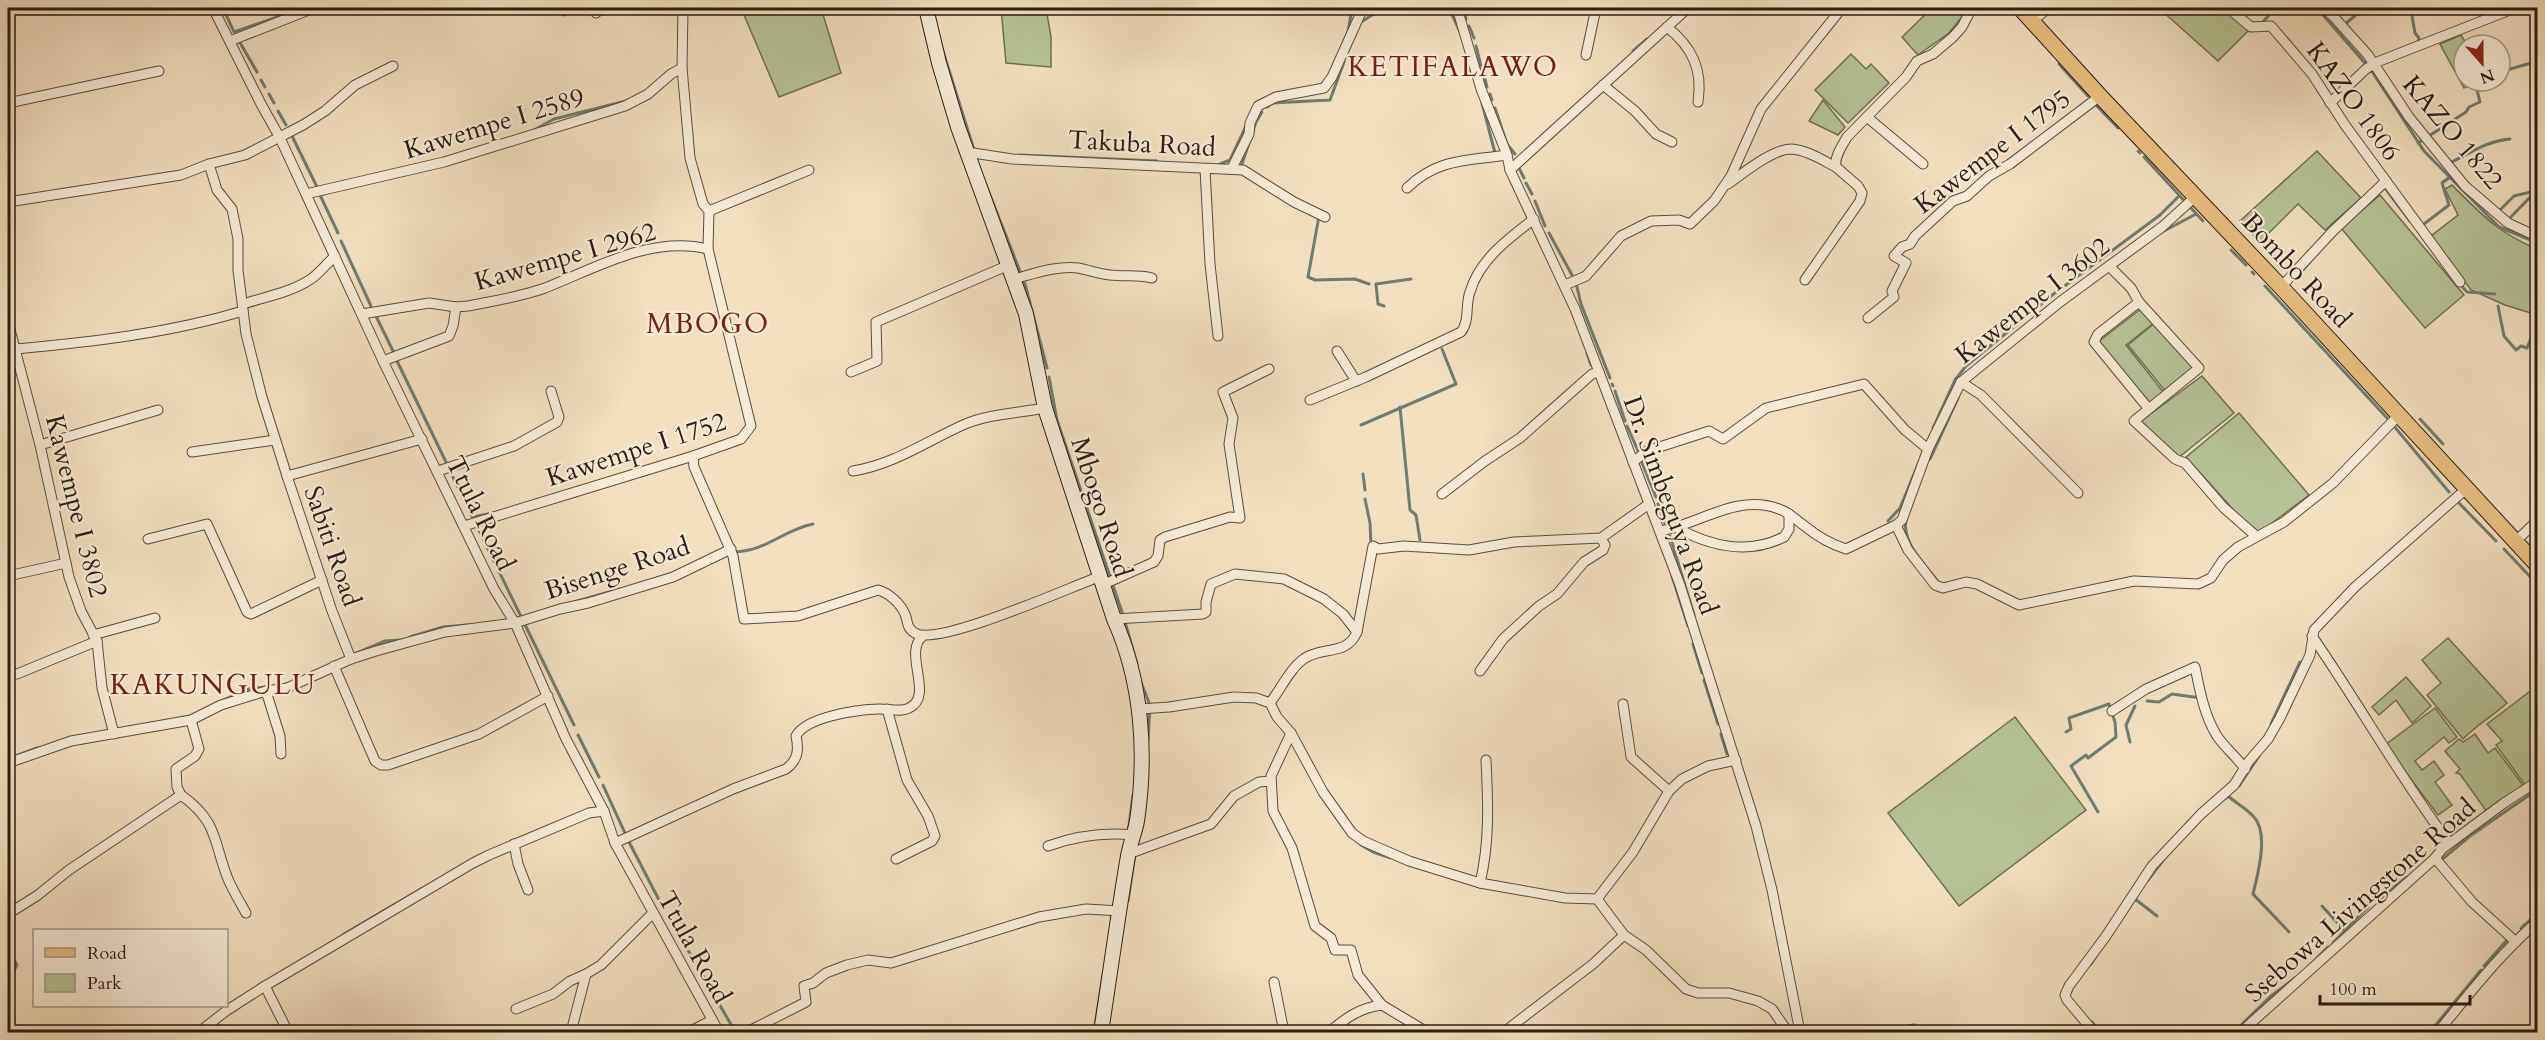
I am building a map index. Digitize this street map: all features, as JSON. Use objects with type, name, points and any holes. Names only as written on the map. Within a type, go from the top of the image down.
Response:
[{"type":"main road","name":"Bombo Road","points":[[2020,8],[2281,287],[2538,567]]},
{"type":"street","points":[[8,10],[18,8]]},
{"type":"street","name":"Ttula Road","points":[[213,8],[280,138],[383,361],[494,588],[514,623],[566,739],[604,811],[615,843],[652,914],[719,1032]]},
{"type":"street","points":[[230,41],[314,8]]},
{"type":"street","name":"Kawempe I 1752","points":[[464,526],[693,456],[741,439],[751,426],[708,249],[709,211],[704,204],[690,158],[682,68],[683,8]]},
{"type":"street","name":"Mbogo Road","points":[[926,8],[939,63],[967,152],[1014,279],[1033,342],[1045,408],[1101,581],[1126,647],[1140,709],[1141,780],[1137,824],[1129,834],[1128,854],[1101,1032]]},
{"type":"street","name":"Takuba Road","points":[[967,152],[1012,159],[1205,169],[1232,168],[1246,140],[1250,123],[1258,106],[1271,99],[1324,88],[1332,77],[1363,8]]},
{"type":"street","name":"Dr. Simbeguya Road","points":[[1457,8],[1481,89],[1507,155],[1510,170],[1565,285],[1660,531],[1756,826],[1772,890],[1800,1032]]},
{"type":"street","points":[[1586,55],[1596,8]]},
{"type":"street","points":[[1510,170],[1688,8]]},
{"type":"street","points":[[1565,285],[1586,276],[1621,236],[1651,221],[1679,220],[1690,224],[1705,211],[1737,166],[1761,109],[1842,8]]},
{"type":"street","points":[[1836,167],[1834,164],[1847,137],[1906,77],[1917,62],[1933,54],[1953,38],[1972,8]]},
{"type":"street","points":[[2032,21],[2049,8]]},
{"type":"street","name":"KAZO 1806","points":[[2228,8],[2251,27],[2271,26],[2312,74],[2386,181],[2333,231],[2281,287]]},
{"type":"street","name":"KAZO 1822","points":[[2323,8],[2368,54],[2370,66],[2465,186],[2508,223],[2538,237]]},
{"type":"street","points":[[2330,103],[2370,66],[2419,44],[2515,8]]},
{"type":"street","points":[[1667,27],[1684,41],[1695,63],[1700,92],[1698,102]]},
{"type":"street","points":[[8,202],[181,175],[209,164],[245,155],[280,138],[325,111],[355,85],[393,66]]},
{"type":"street","name":"Kawempe I 2589","points":[[306,194],[444,162],[625,105],[648,94],[671,74],[682,68]]},
{"type":"street","points":[[8,103],[159,71]]},
{"type":"street","points":[[1603,85],[1635,111],[1656,134],[1672,142]]},
{"type":"street","name":"Kawempe I 1795","points":[[1868,318],[1894,297],[1892,291],[1906,263],[1894,256],[1902,247],[1910,244],[1915,236],[1953,201],[1968,196],[1989,176],[2010,164],[2100,96]]},
{"type":"street","points":[[1867,117],[1923,164]]},
{"type":"street","points":[[1724,187],[1760,161],[1790,149],[1810,154],[1836,167],[1858,186],[1862,193],[1860,201],[1805,280]]},
{"type":"street","points":[[1407,188],[1416,179],[1447,162],[1507,155]]},
{"type":"street","points":[[209,164],[217,190],[232,209],[238,239],[238,270],[248,345],[287,476]]},
{"type":"street","points":[[1232,168],[1243,170],[1294,202],[1325,217]]},
{"type":"street","points":[[1205,169],[1210,264],[1218,336]]},
{"type":"street","points":[[709,211],[809,170]]},
{"type":"street","points":[[2386,181],[2460,282]]},
{"type":"street","name":"Kawempe I 3602","points":[[1896,525],[1902,520],[1928,449],[1961,382],[2060,302],[2162,227],[2195,197]]},
{"type":"street","points":[[1310,400],[1461,332],[1467,322],[1470,290],[1482,268],[1504,243],[1534,219]]},
{"type":"street","name":"Kawempe I 2962","points":[[362,314],[429,303],[456,307],[544,288],[617,258],[648,249],[683,245],[708,249]]},
{"type":"street","points":[[16,349],[83,343],[195,325],[304,283],[335,256]]},
{"type":"street","points":[[850,372],[877,362],[876,322],[1009,265]]},
{"type":"street","points":[[2109,266],[2131,288],[2139,302],[2199,368],[2134,421],[2175,459],[2185,463],[2223,507],[2256,536]]},
{"type":"street","points":[[1014,279],[1065,267],[1112,276],[1135,274],[1152,278]]},
{"type":"street","points":[[2139,302],[2098,334],[2094,342],[2148,408]]},
{"type":"street","points":[[383,361],[449,336],[456,307]]},
{"type":"street","name":"Kawempe I 3802","points":[[8,322],[40,445],[66,563],[81,611],[95,638],[102,688],[114,734]]},
{"type":"street","points":[[1337,351],[1356,381]]},
{"type":"street","points":[[615,843],[732,789],[786,770],[799,751],[796,736],[799,729],[810,722],[822,718],[886,709],[903,710],[915,704],[920,688],[915,649],[919,638],[971,627],[1154,562],[1158,556],[1160,540],[1165,537],[1230,517],[1240,518],[1228,444],[1233,418],[1223,392],[1269,369]]},
{"type":"street","points":[[1442,494],[1520,438],[1592,374],[1599,372]]},
{"type":"street","points":[[1961,382],[1981,395],[2078,493]]},
{"type":"street","points":[[1633,462],[1647,452],[1709,431],[1723,439],[1766,408],[1864,384],[1905,430],[1928,449]]},
{"type":"street","points":[[438,471],[514,446],[557,422],[559,417],[551,391]]},
{"type":"street","points":[[853,471],[891,461],[978,419],[1045,408]]},
{"type":"street","points":[[40,445],[158,410]]},
{"type":"street","points":[[1660,531],[1677,528],[1728,507],[1770,507],[1789,514],[1820,538],[1846,549],[1896,525],[1908,550],[1935,585],[1943,588],[1966,582],[1977,584],[2019,605],[2134,580],[2173,584],[2205,582],[2211,578],[2223,560],[2256,536],[2284,522],[2333,483],[2398,416]]},
{"type":"street","name":"Sabiti Road","points":[[351,659],[287,476],[422,439]]},
{"type":"street","points":[[192,452],[275,440]]},
{"type":"street","points":[[693,456],[694,467],[731,549],[744,619],[798,616],[878,590],[890,596],[905,614],[907,625],[914,633],[923,636]]},
{"type":"street","points":[[2094,1032],[2067,1000],[2065,995],[2069,986],[2106,936],[2152,866],[2201,814],[2234,786],[2280,718],[2310,655],[2314,630],[2342,599],[2466,489]]},
{"type":"street","points":[[1270,703],[1303,660],[1315,654],[1342,648],[1353,640],[1357,632],[1373,546],[1378,549],[1404,546],[1469,550],[1514,542],[1601,538],[1649,504]]},
{"type":"street","points":[[1677,528],[1690,535],[1735,548],[1754,548],[1784,537],[1789,529],[1789,514]]},
{"type":"street","points":[[2515,542],[2538,520]]},
{"type":"street","points":[[148,539],[207,524],[247,612],[251,614],[322,580]]},
{"type":"street","points":[[1480,671],[1503,639],[1539,606],[1557,594],[1584,562],[1604,550],[1605,545],[1601,538]]},
{"type":"street","name":"Bisenge Road","points":[[8,763],[71,741],[191,720],[221,705],[303,682],[351,659],[445,632],[514,623],[673,577],[731,549]]},
{"type":"street","points":[[8,576],[66,563]]},
{"type":"street","points":[[1114,619],[1203,614],[1206,612],[1211,584],[1235,574],[1278,578],[1292,582],[1324,599],[1343,614],[1357,632]]},
{"type":"street","points":[[17,674],[95,638],[155,618]]},
{"type":"street","points":[[2312,636],[2341,677],[2416,798],[2449,843]]},
{"type":"street","points":[[334,666],[367,744],[375,760],[381,765],[388,765],[479,734],[548,696]]},
{"type":"street","points":[[2112,711],[2146,689],[2195,668],[2204,707],[2218,738],[2245,769]]},
{"type":"street","points":[[266,691],[280,736],[281,754]]},
{"type":"street","points":[[1140,709],[1234,697],[1256,698],[1270,703],[1277,717],[1291,733],[1323,792],[1352,833],[1363,841],[1409,861],[1480,883],[1565,898],[1597,899]]},
{"type":"street","points":[[1623,704],[1631,757],[1669,791]]},
{"type":"street","points":[[886,709],[907,780],[928,816],[935,836],[932,842],[896,859]]},
{"type":"street","points":[[191,720],[199,749],[195,756],[176,769],[177,787],[181,795],[195,805],[215,833],[228,879],[246,913]]},
{"type":"street","points":[[1291,733],[1272,772],[1273,811],[1292,848],[1315,926],[1331,938],[1335,950],[1351,950],[1358,975],[1382,1005],[1427,1032]]},
{"type":"street","points":[[1480,883],[1486,848],[1489,806],[1486,760]]},
{"type":"street","points":[[1597,899],[1633,852],[1669,791],[1682,779],[1708,766],[1736,760]]},
{"type":"street","points":[[1128,854],[1210,824],[1234,796],[1259,782],[1271,781]]},
{"type":"street","name":"Ssebowa Livingstone Road","points":[[2241,1032],[2449,843],[2538,782]]},
{"type":"street","points":[[8,914],[39,895],[78,864],[181,795]]},
{"type":"street","points":[[199,1032],[265,986],[473,863],[589,813],[604,811]]},
{"type":"street","points":[[1048,846],[1094,835],[1129,834]]},
{"type":"street","points":[[514,844],[518,864],[528,890]]},
{"type":"street","points":[[2435,858],[2472,902],[2516,942]]},
{"type":"street","points":[[1597,899],[1624,935],[1646,950],[1686,989],[1698,993],[1729,993],[1758,1001],[1772,1009],[1788,1032]]},
{"type":"street","points":[[737,1032],[751,1030],[806,1002],[804,986],[834,969],[868,960],[891,963],[1051,914],[1100,908],[1120,910]]},
{"type":"street","points":[[516,1009],[553,994],[570,981],[601,965],[652,914]]},
{"type":"street","points":[[2438,1032],[2481,979],[2538,921]]},
{"type":"street","points":[[1504,1032],[1593,964],[1624,935]]},
{"type":"street","points":[[571,1032],[586,974]]},
{"type":"street","points":[[1274,982],[1284,1032]]},
{"type":"street","points":[[265,986],[288,1032]]},
{"type":"street","points":[[1329,1032],[1349,1016],[1364,1009],[1382,1005]]},
{"type":"street","points":[[689,1032],[712,1020]]},
{"type":"street","points":[[1904,1032],[1914,1029]]},
{"type":"green space","points":[[741,8],[821,8],[841,73],[779,97]]},
{"type":"green space","points":[[1001,8],[1046,8],[1051,37],[1051,67],[1006,63]]},
{"type":"green space","points":[[1932,8],[1969,8],[1949,33],[1918,55],[1902,37]]},
{"type":"green space","points":[[2150,8],[2226,8],[2249,30],[2218,61],[2161,10],[2155,12]]},
{"type":"green space","points":[[2452,39],[2452,66],[2440,44]]},
{"type":"green space","points":[[1851,54],[1866,69],[1871,64],[1889,83],[1848,123],[1815,90]]},
{"type":"green space","points":[[1823,100],[1845,127],[1838,135],[1809,121]]},
{"type":"green space","points":[[2317,151],[2361,198],[2325,230],[2298,204],[2260,242],[2240,221]]},
{"type":"green space","points":[[2452,185],[2491,222],[2511,236],[2537,249],[2537,315],[2505,305],[2471,290],[2431,236],[2458,215],[2445,189]]},
{"type":"green space","points":[[2380,195],[2464,295],[2425,328],[2341,228]]},
{"type":"green space","points":[[2142,308],[2154,323],[2126,345],[2164,393],[2147,406],[2098,342]]},
{"type":"green space","points":[[2156,322],[2194,369],[2166,392],[2128,345]]},
{"type":"green space","points":[[2202,376],[2234,413],[2178,458],[2141,421]]},
{"type":"green space","points":[[2239,413],[2309,495],[2256,535],[2186,457]]},
{"type":"green space","points":[[2448,638],[2507,703],[2463,739],[2427,695],[2441,683],[2422,660]]},
{"type":"green space","points":[[2406,677],[2431,706],[2412,723],[2396,700],[2379,715],[2372,707]]},
{"type":"green space","points":[[2537,686],[2537,776],[2526,786],[2496,745],[2502,741],[2487,724]]},
{"type":"green space","points":[[2435,708],[2457,737],[2449,743],[2444,737],[2415,761],[2422,770],[2434,761],[2444,775],[2435,782],[2452,805],[2438,815],[2385,745]]},
{"type":"green space","points":[[2015,717],[2086,810],[1959,906],[1888,813]]},
{"type":"green space","points":[[2475,734],[2488,753],[2495,748],[2523,785],[2487,812],[2460,774],[2456,773],[2460,769],[2445,751],[2459,739],[2463,742]]},
{"type":"waterway","points":[[223,8],[234,32],[292,12]]},
{"type":"waterway","points":[[563,15],[580,8]]},
{"type":"waterway","points":[[1348,32],[1352,8]]},
{"type":"waterway","points":[[1361,22],[1377,12],[1419,8]]},
{"type":"waterway","points":[[1449,8],[1460,32]]},
{"type":"waterway","points":[[1463,8],[1466,19]]},
{"type":"waterway","points":[[2262,23],[2275,8]]},
{"type":"waterway","points":[[2317,8],[2371,70],[2424,151],[2499,227],[2538,243]]},
{"type":"waterway","points":[[2344,25],[2364,8]]},
{"type":"waterway","points":[[2412,16],[2415,33],[2419,38],[2418,42]]},
{"type":"waterway","points":[[1469,26],[1474,38]]},
{"type":"waterway","points":[[1633,51],[1647,39]]},
{"type":"waterway","points":[[239,41],[257,72]]},
{"type":"waterway","points":[[1476,46],[1482,70]]},
{"type":"waterway","points":[[942,48],[974,150]]},
{"type":"waterway","points":[[2512,69],[2538,61]]},
{"type":"waterway","points":[[1267,107],[1272,103],[1330,100],[1344,62]]},
{"type":"waterway","points":[[1469,63],[1471,73]]},
{"type":"waterway","points":[[2059,64],[2088,96]]},
{"type":"waterway","points":[[1484,75],[1487,87]]},
{"type":"waterway","points":[[261,80],[265,87]]},
{"type":"waterway","points":[[2418,143],[2466,112],[2469,107],[2480,102],[2478,93]]},
{"type":"waterway","points":[[269,94],[274,103]]},
{"type":"waterway","points":[[1490,94],[1492,100]]},
{"type":"waterway","points":[[534,130],[554,119],[630,100]]},
{"type":"waterway","points":[[1482,103],[1495,153]]},
{"type":"waterway","points":[[2096,105],[2118,128]]},
{"type":"waterway","points":[[1495,108],[1507,144],[1515,154]]},
{"type":"waterway","points":[[278,111],[286,125]]},
{"type":"waterway","points":[[1241,167],[1256,122],[1262,112]]},
{"type":"waterway","points":[[1218,165],[1230,160],[1246,126]]},
{"type":"waterway","points":[[291,134],[318,189]]},
{"type":"waterway","points":[[2448,160],[2452,162],[2487,145],[2510,139]]},
{"type":"waterway","points":[[1020,155],[1157,161]]},
{"type":"waterway","points":[[2144,157],[2203,221]]},
{"type":"waterway","points":[[1518,166],[1524,178]]},
{"type":"waterway","points":[[2420,227],[2449,205],[2442,183],[2450,177]]},
{"type":"waterway","points":[[1526,183],[1532,194]]},
{"type":"waterway","points":[[986,185],[1025,284],[1047,368]]},
{"type":"waterway","points":[[2383,189],[2385,188],[2410,221]]},
{"type":"waterway","points":[[2508,220],[2538,189]]},
{"type":"waterway","points":[[2499,211],[2514,196],[2535,191]]},
{"type":"waterway","points":[[324,194],[320,195],[338,233]]},
{"type":"waterway","points":[[1933,428],[1955,380],[1966,366],[2051,296],[2160,215],[2179,196]]},
{"type":"waterway","points":[[1535,201],[1545,226]]},
{"type":"waterway","points":[[2164,231],[2196,214]]},
{"type":"waterway","points":[[1319,216],[1308,277],[1315,280],[1355,279],[1369,284]]},
{"type":"waterway","points":[[1549,233],[1572,275]]},
{"type":"waterway","points":[[341,241],[371,306]]},
{"type":"waterway","points":[[2231,250],[2246,265]]},
{"type":"waterway","points":[[2301,272],[2310,262]]},
{"type":"waterway","points":[[1384,306],[1378,304],[1376,284],[1411,279]]},
{"type":"waterway","points":[[1576,283],[1581,304],[1610,378]]},
{"type":"waterway","points":[[2459,283],[2467,292],[2495,294]]},
{"type":"waterway","points":[[2265,286],[2388,419],[2449,492]]},
{"type":"waterway","points":[[2498,306],[2504,336],[2516,350],[2521,346],[2527,348],[2534,331],[2538,331]]},
{"type":"waterway","points":[[375,314],[394,353]]},
{"type":"waterway","points":[[1361,425],[1456,384],[1442,349]]},
{"type":"waterway","points":[[1587,353],[1591,365]]},
{"type":"waterway","points":[[397,361],[446,462]]},
{"type":"waterway","points":[[1049,377],[1057,420],[1123,615]]},
{"type":"waterway","points":[[1615,391],[1625,421]]},
{"type":"waterway","points":[[1930,459],[1958,398]]},
{"type":"waterway","points":[[1400,407],[1410,510],[1416,515],[1420,540]]},
{"type":"waterway","points":[[2420,419],[2443,444]]},
{"type":"waterway","points":[[1627,426],[1639,453]]},
{"type":"waterway","points":[[1640,458],[1656,497]]},
{"type":"waterway","points":[[1888,521],[1900,508],[1919,462]]},
{"type":"waterway","points":[[450,471],[574,725]]},
{"type":"waterway","points":[[1363,474],[1365,490]]},
{"type":"waterway","points":[[1365,499],[1371,544]]},
{"type":"waterway","points":[[2457,501],[2496,541]]},
{"type":"waterway","points":[[1658,504],[1666,526]]},
{"type":"waterway","points":[[473,517],[493,513]]},
{"type":"waterway","points":[[1906,520],[1905,529],[1911,546],[1939,583]]},
{"type":"waterway","points":[[734,552],[756,548],[813,524]]},
{"type":"waterway","points":[[1670,536],[1694,615]]},
{"type":"waterway","points":[[2504,549],[2538,585]]},
{"type":"waterway","points":[[1672,576],[1688,626]]},
{"type":"waterway","points":[[577,601],[620,589]]},
{"type":"waterway","points":[[1125,622],[1137,664]]},
{"type":"waterway","points":[[410,637],[443,627],[467,625]]},
{"type":"waterway","points":[[320,669],[385,641],[400,640]]},
{"type":"waterway","points":[[1693,644],[1702,673]]},
{"type":"waterway","points":[[8,656],[16,672]]},
{"type":"waterway","points":[[2271,724],[2300,662]]},
{"type":"waterway","points":[[1140,680],[1150,705],[1148,740]]},
{"type":"waterway","points":[[1704,680],[1718,724]]},
{"type":"waterway","points":[[219,702],[248,689],[266,687]]},
{"type":"waterway","points":[[2147,701],[2159,702],[2172,694],[2201,698]]},
{"type":"waterway","points":[[2066,732],[2071,729],[2069,718],[2109,704],[2115,722],[2116,737],[2088,758],[2086,755],[2071,766],[2098,812]]},
{"type":"waterway","points":[[2130,742],[2126,725],[2135,706]]},
{"type":"waterway","points":[[1721,734],[1727,754]]},
{"type":"waterway","points":[[578,735],[599,777]]},
{"type":"waterway","points":[[8,759],[37,748]]},
{"type":"waterway","points":[[2239,786],[2259,756]]},
{"type":"waterway","points":[[603,785],[625,833]]},
{"type":"waterway","points":[[2440,861],[2470,836],[2538,789]]},
{"type":"waterway","points":[[1128,833],[1133,795]]},
{"type":"waterway","points":[[2226,798],[2228,796],[2248,811],[2258,824],[2262,843],[2253,894],[2289,932]]},
{"type":"waterway","points":[[628,840],[659,900]]},
{"type":"waterway","points":[[1361,845],[1391,858]]},
{"type":"waterway","points":[[1128,901],[1135,854]]},
{"type":"waterway","points":[[2148,880],[2164,859]]},
{"type":"waterway","points":[[2378,900],[2407,877]]},
{"type":"waterway","points":[[344,934],[421,889]]},
{"type":"waterway","points":[[2135,899],[2157,916]]},
{"type":"waterway","points":[[2322,906],[2345,931]]},
{"type":"waterway","points":[[2333,943],[2368,907]]},
{"type":"waterway","points":[[2521,928],[2538,913]]},
{"type":"waterway","points":[[671,921],[714,995]]},
{"type":"waterway","points":[[2484,966],[2507,940]]},
{"type":"waterway","points":[[2091,964],[2102,947]]},
{"type":"waterway","points":[[2317,958],[2328,947]]},
{"type":"waterway","points":[[8,949],[17,965],[8,981]]},
{"type":"waterway","points":[[2430,1032],[2481,970]]},
{"type":"waterway","points":[[1094,1032],[1103,975]]},
{"type":"waterway","points":[[2234,1032],[2271,996],[2295,978]]},
{"type":"waterway","points":[[718,1002],[733,1028]]},
{"type":"waterway","points":[[2092,1022],[2100,1032]]},
{"type":"district","name":"KETIFALAWO","points":[[1453,66]]},
{"type":"district","name":"MBOGO","points":[[708,323]]},
{"type":"district","name":"KAKUNGULU","points":[[213,684]]}]
